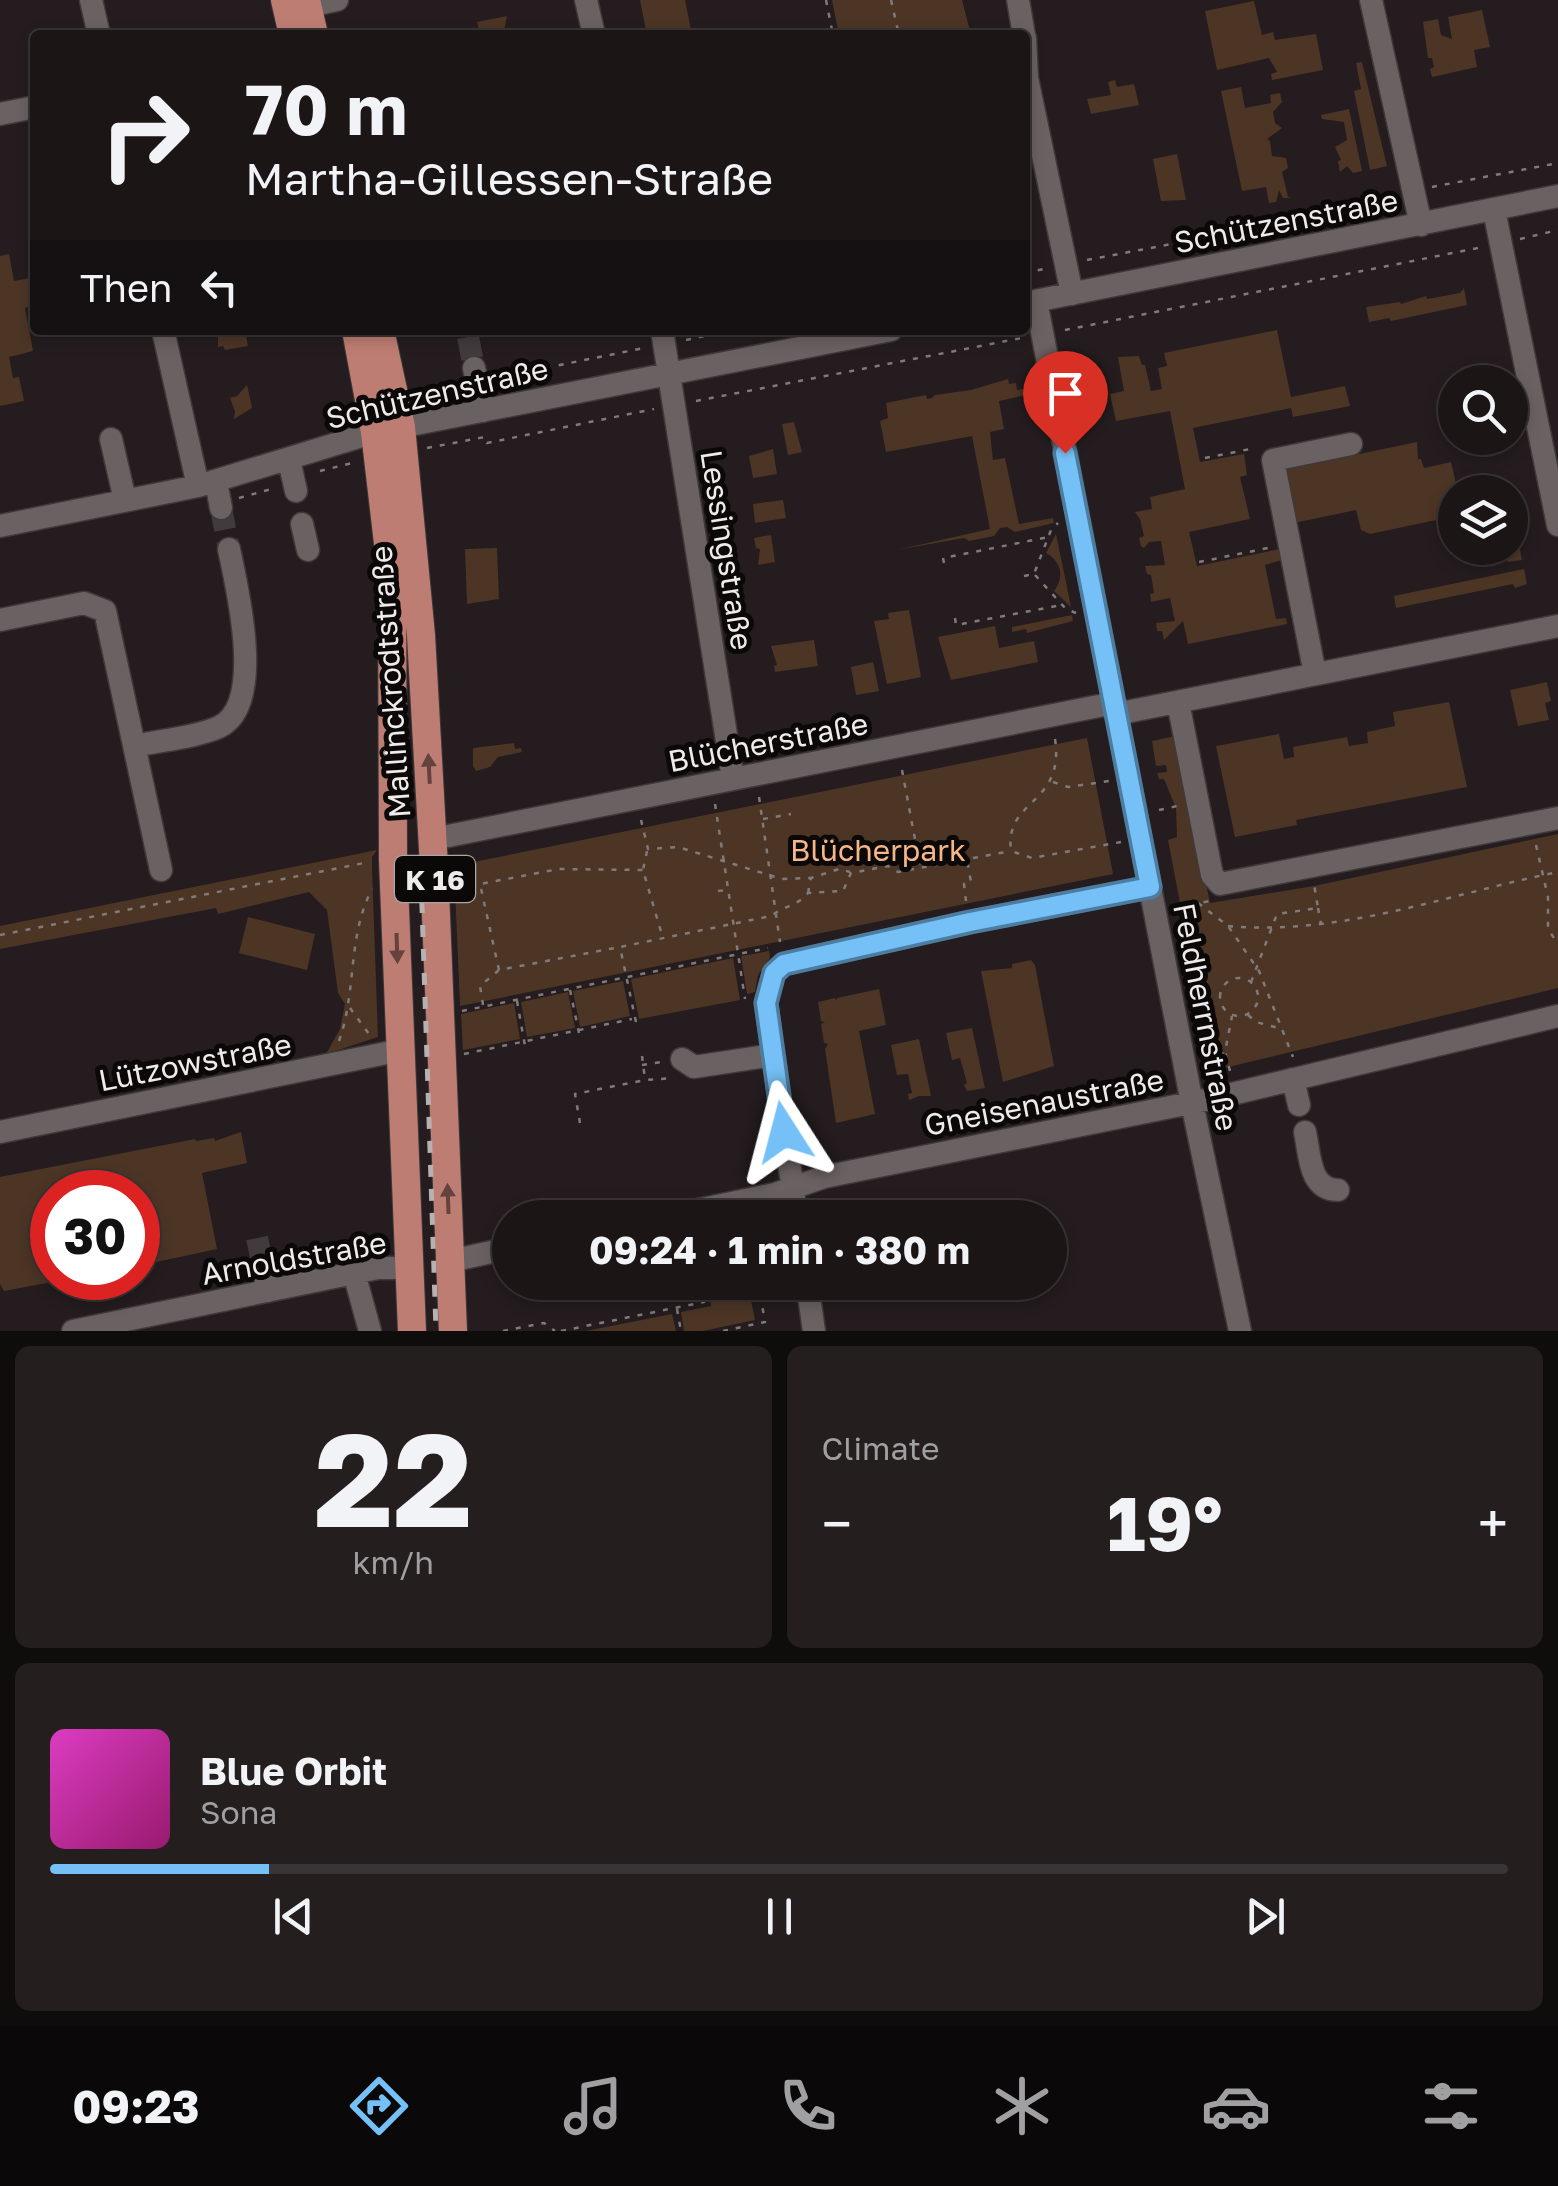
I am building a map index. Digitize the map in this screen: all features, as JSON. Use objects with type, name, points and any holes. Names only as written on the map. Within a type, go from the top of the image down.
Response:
[{"type":"main road","points":[[294,30],[300,2]]},
{"type":"main road","points":[[300,2],[312,30]]},
{"type":"main road","name":"Mallinckrodtstraße","points":[[358,335],[388,430],[420,616],[433,839],[452,1331]]},
{"type":"main road","name":"Mallinckrodtstraße","points":[[380,335],[388,430],[392,577],[388,1046],[412,1331]]},
{"type":"street","points":[[91,0],[98,30]]},
{"type":"street","points":[[300,2],[338,0]]},
{"type":"street","points":[[586,0],[593,30]]},
{"type":"street","points":[[1018,0],[1024,30]]},
{"type":"street","points":[[1370,0],[1421,225]]},
{"type":"street","points":[[1030,92],[1072,294]]},
{"type":"street","points":[[0,114],[30,108]]},
{"type":"street","name":"Schützenstraße","points":[[1030,302],[1558,196]]},
{"type":"street","points":[[1494,210],[1558,525]]},
{"type":"street","name":"Feldherrnstraße","points":[[1030,302],[1240,1331]]},
{"type":"street","points":[[165,335],[207,483],[221,508]]},
{"type":"street","name":"Schützenstraße","points":[[0,526],[207,483],[388,430],[669,374],[810,338],[840,335]]},
{"type":"street","name":"Lessingstraße","points":[[668,339],[669,374],[722,781]]},
{"type":"street","points":[[475,377],[484,411]]},
{"type":"street","points":[[111,439],[125,500]]},
{"type":"street","points":[[1315,674],[1272,460],[1351,444]]},
{"type":"street","points":[[289,460],[296,491]]},
{"type":"street","points":[[302,524],[308,550]]},
{"type":"street","points":[[134,746],[220,726],[232,716],[248,659],[229,549]]},
{"type":"street","points":[[0,620],[84,603],[106,611],[162,870]]},
{"type":"street","name":"Blücherstraße","points":[[433,839],[722,781],[1115,709],[1178,702],[1558,626]]},
{"type":"street","name":"Feldherrnstraße","points":[[1178,702],[1213,892]]},
{"type":"street","points":[[1213,892],[1222,884],[1558,818]]},
{"type":"street","points":[[794,1200],[766,1003],[779,961],[1150,887]]},
{"type":"street","name":"Gneisenaustraße","points":[[745,1200],[999,1140],[1192,1103],[1558,1016]]},
{"type":"street","name":"Lützowstraße","points":[[0,1132],[388,1046]]},
{"type":"street","points":[[682,1068],[773,1055]]},
{"type":"street","points":[[1295,1079],[1299,1105]]},
{"type":"street","points":[[1305,1132],[1316,1179],[1328,1190],[1338,1190]]},
{"type":"street","points":[[450,1260],[492,1252]]},
{"type":"street","points":[[263,1266],[268,1291]]},
{"type":"street","name":"Arnoldstraße","points":[[73,1331],[354,1272],[409,1268]]},
{"type":"street","points":[[354,1272],[370,1331]]},
{"type":"street","points":[[809,1300],[814,1331]]},
{"type":"path","points":[[826,0],[832,30]]},
{"type":"path","points":[[891,0],[898,30]]},
{"type":"path","points":[[1424,189],[1558,162]]},
{"type":"path","points":[[1448,184],[1450,195]]},
{"type":"path","name":"Schützenstraße","points":[[1074,263],[1268,226],[1279,238]]},
{"type":"path","points":[[1512,241],[1558,230]]},
{"type":"path","points":[[1458,241],[1460,251]]},
{"type":"path","name":"Schützenstraße","points":[[1052,332],[1489,246]]},
{"type":"path","points":[[1030,271],[1057,266]]},
{"type":"path","name":"Schützenstraße","points":[[428,400],[475,390],[475,377],[697,335]]},
{"type":"path","points":[[1009,335],[1010,340]]},
{"type":"path","points":[[696,401],[1026,337]]},
{"type":"path","points":[[436,446],[486,437],[486,443],[662,408]]},
{"type":"path","points":[[1204,458],[1258,448],[1272,460]]},
{"type":"path","points":[[318,472],[354,462]]},
{"type":"path","points":[[1034,574],[1048,537],[1062,518]]},
{"type":"path","points":[[944,563],[943,558],[1048,537]]},
{"type":"path","points":[[1200,562],[1289,544]]},
{"type":"path","points":[[1024,576],[1034,574]]},
{"type":"path","points":[[1034,574],[1062,606],[1081,615]]},
{"type":"path","points":[[955,618],[956,624],[1062,606]]},
{"type":"path","points":[[1012,850],[1012,827],[1052,781],[1058,762],[1055,738]]},
{"type":"path","points":[[902,770],[921,868]]},
{"type":"path","points":[[456,1012],[738,954],[779,961],[757,775]]},
{"type":"path","points":[[722,781],[724,862],[745,999]]},
{"type":"path","points":[[1052,781],[1072,787],[1109,781]]},
{"type":"path","points":[[762,819],[790,814]]},
{"type":"path","points":[[642,826],[648,849],[643,870],[662,940],[798,904],[808,893],[811,878]]},
{"type":"path","points":[[1534,837],[1548,897],[1548,929],[1558,944]]},
{"type":"path","points":[[648,849],[678,848],[782,879],[888,866],[898,872],[1012,850],[1032,858],[1121,842]]},
{"type":"path","points":[[967,859],[971,882],[964,884],[970,922]]},
{"type":"path","points":[[0,935],[376,861]]},
{"type":"path","points":[[452,889],[559,869],[643,870]]},
{"type":"path","points":[[1228,926],[1273,929],[1362,920],[1558,872]]},
{"type":"path","points":[[808,893],[843,891],[851,873]]},
{"type":"path","points":[[332,1056],[349,1007],[356,928],[376,883]]},
{"type":"path","points":[[480,884],[499,970]]},
{"type":"path","points":[[718,891],[728,889]]},
{"type":"path","points":[[1178,907],[1198,903],[1213,892]]},
{"type":"path","points":[[1316,898],[1321,926]]},
{"type":"path","points":[[1198,903],[1228,926],[1256,966],[1283,1029],[1295,1079]]},
{"type":"path","points":[[1251,982],[1238,979],[1224,984],[1223,1008],[1233,1015],[1247,1014],[1255,1007],[1258,996],[1251,982],[1277,914],[1318,908]]},
{"type":"path","points":[[484,1006],[480,986],[499,970],[662,937]]},
{"type":"path","points":[[453,1056],[635,1020],[620,947]]},
{"type":"path","points":[[570,989],[578,1032]]},
{"type":"path","points":[[516,1000],[525,1044]]},
{"type":"path","points":[[349,1007],[388,1046]]},
{"type":"path","points":[[1247,1014],[1256,1022],[1283,1029]]},
{"type":"path","points":[[1230,1072],[1225,1052],[1233,1015]]},
{"type":"path","points":[[1208,1060],[1225,1052]]},
{"type":"path","points":[[642,1056],[646,1080]]},
{"type":"path","points":[[580,1123],[574,1094],[646,1080],[682,1068]]},
{"type":"path","points":[[503,1331],[544,1322],[558,1331],[704,1300]]},
{"type":"path","points":[[724,1331],[766,1322],[762,1300]]},
{"type":"path","points":[[676,1307],[681,1331]]},
{"type":"green space","points":[[640,0],[685,0],[691,30],[646,30]]},
{"type":"green space","points":[[832,0],[962,0],[970,30],[838,30]]},
{"type":"green space","points":[[1254,1],[1262,35],[1273,32],[1275,40],[1316,34],[1323,70],[1272,80],[1271,74],[1277,72],[1269,58],[1217,70],[1205,11]]},
{"type":"green space","points":[[1482,10],[1490,47],[1474,50],[1477,67],[1432,77],[1430,69],[1434,67],[1432,58],[1428,58],[1423,22],[1438,19],[1441,35],[1452,39],[1448,17]]},
{"type":"green space","points":[[507,16],[504,30],[479,30],[477,22]]},
{"type":"green space","points":[[1362,62],[1387,166],[1370,170],[1354,91],[1361,89],[1356,63]]},
{"type":"green space","points":[[1115,80],[1117,87],[1134,84],[1139,105],[1091,114],[1087,99],[1111,95],[1108,82]]},
{"type":"green space","points":[[1241,87],[1245,108],[1271,103],[1270,95],[1280,93],[1282,102],[1273,112],[1275,123],[1282,128],[1267,139],[1272,156],[1286,158],[1288,168],[1282,172],[1288,197],[1292,198],[1283,198],[1279,190],[1276,202],[1269,203],[1266,187],[1242,191],[1221,91]]},
{"type":"green space","points":[[1349,109],[1362,171],[1353,173],[1347,166],[1340,172],[1341,160],[1335,147],[1347,140],[1344,122],[1322,119],[1321,115]]},
{"type":"green space","points":[[1177,154],[1186,200],[1161,201],[1153,159]]},
{"type":"green space","points":[[9,254],[14,281],[30,278],[30,306],[25,308],[33,351],[9,357],[13,378],[19,377],[24,401],[0,406],[0,256]]},
{"type":"green space","points":[[1464,288],[1467,305],[1369,322],[1366,307],[1460,293]]},
{"type":"green space","points":[[1277,330],[1291,397],[1345,386],[1350,406],[1293,417],[1291,408],[1193,428],[1200,462],[1244,454],[1247,475],[1240,477],[1250,519],[1189,532],[1197,566],[1280,549],[1282,560],[1265,565],[1276,619],[1286,618],[1287,624],[1188,644],[1183,621],[1164,640],[1156,623],[1175,621],[1170,598],[1151,602],[1151,575],[1145,566],[1165,565],[1161,541],[1141,546],[1139,538],[1144,536],[1135,512],[1152,509],[1150,497],[1185,489],[1170,411],[1116,421],[1110,394],[1124,391],[1118,357],[1139,356],[1151,391],[1162,389],[1158,368],[1167,366],[1164,353]]},
{"type":"green space","points":[[218,335],[246,335],[248,346],[225,350],[218,347]]},
{"type":"green space","points":[[1008,379],[1009,384],[1016,383],[1017,390],[1030,388],[1031,394],[999,401],[1004,429],[990,432],[993,460],[1005,458],[1019,524],[1053,518],[1054,523],[1015,532],[1000,528],[994,536],[896,550],[990,529],[972,436],[886,452],[880,421],[888,418],[886,403],[926,395],[927,399]]},
{"type":"green space","points":[[247,385],[252,408],[234,419],[230,398]]},
{"type":"green space","points":[[794,422],[802,452],[788,455],[782,424]]},
{"type":"green space","points":[[1417,442],[1418,459],[1424,468],[1451,462],[1454,475],[1438,475],[1438,520],[1370,534],[1361,530],[1356,510],[1294,523],[1287,469]]},
{"type":"green space","points":[[773,449],[777,474],[753,478],[749,456]]},
{"type":"green space","points":[[783,500],[786,518],[755,523],[753,504]]},
{"type":"green space","points":[[1056,534],[1071,607],[1054,591],[1060,570],[1046,553]]},
{"type":"green space","points":[[771,535],[775,562],[758,565],[760,549],[756,548],[754,538]]},
{"type":"green space","points":[[497,548],[499,599],[467,604],[465,549]]},
{"type":"green space","points":[[1524,569],[1527,584],[1515,588],[1513,584],[1396,608],[1394,596]]},
{"type":"green space","points":[[909,610],[921,677],[887,684],[874,621],[889,619],[888,613]]},
{"type":"green space","points":[[1072,615],[1073,621],[1027,633],[1026,629],[1012,632],[1012,627]]},
{"type":"green space","points":[[995,626],[999,648],[1034,641],[1038,662],[951,680],[938,637]]},
{"type":"green space","points":[[814,640],[818,666],[775,672],[777,665],[771,646]]},
{"type":"green space","points":[[873,662],[879,691],[856,695],[851,667]]},
{"type":"green space","points":[[1547,682],[1551,701],[1545,703],[1549,720],[1518,726],[1510,690]]},
{"type":"green space","points":[[1449,702],[1467,787],[1296,820],[1297,825],[1235,837],[1216,746],[1279,734],[1284,759],[1294,757],[1293,747],[1347,737],[1349,746],[1368,743],[1367,732],[1395,726],[1393,712]]},
{"type":"green space","points":[[1175,736],[1210,903],[1314,886],[1558,834],[1558,988],[1212,1071],[1168,840],[1177,837],[1176,808],[1164,779],[1159,779],[1157,773],[1167,772],[1166,765],[1156,766],[1152,741]]},
{"type":"green space","name":"Blücherpark","points":[[1087,738],[1113,874],[460,1006],[454,866]]},
{"type":"green space","points":[[514,743],[515,749],[521,748],[522,752],[498,757],[490,767],[476,771],[473,748]]},
{"type":"green space","points":[[377,850],[372,868],[378,1037],[326,1054],[340,1029],[345,1004],[338,993],[327,910],[309,892],[218,914],[216,908],[0,949],[0,926]]},
{"type":"green space","points":[[248,917],[315,934],[307,970],[239,953]]},
{"type":"green space","points":[[769,951],[770,958],[758,975],[755,992],[747,994],[741,956]]},
{"type":"green space","points":[[733,958],[740,1000],[639,1019],[631,979]]},
{"type":"green space","points":[[1031,960],[1054,1066],[1003,1082],[981,971],[1012,968],[1012,964]]},
{"type":"green space","points":[[623,981],[630,1016],[580,1027],[573,991]]},
{"type":"green space","points":[[879,989],[886,1025],[859,1031],[875,1114],[836,1123],[825,1049],[828,1044],[824,1043],[821,1024],[825,1022],[821,1021],[818,1002]]},
{"type":"green space","points":[[568,992],[575,1028],[527,1037],[521,1002]]},
{"type":"green space","points":[[514,1003],[520,1039],[463,1050],[461,1014]]},
{"type":"green space","points":[[972,1028],[985,1088],[967,1091],[960,1058],[952,1060],[946,1033]]},
{"type":"green space","points":[[919,1039],[931,1096],[909,1100],[908,1094],[912,1093],[908,1074],[897,1075],[891,1045]]},
{"type":"green space","points":[[241,1132],[247,1163],[202,1173],[217,1249],[160,1261],[160,1170],[36,1170],[195,1139],[215,1141]]},
{"type":"green space","points":[[30,1171],[30,1286],[4,1291],[0,1284],[0,1177]]},
{"type":"green space","points":[[710,1300],[751,1300],[755,1320],[684,1331],[681,1312],[711,1306]]},
{"type":"green space","points":[[672,1314],[676,1331],[586,1331]]},
{"type":"tunnel","points":[[468,337],[474,368]]},
{"type":"tunnel","points":[[221,508],[229,549]]},
{"type":"tunnel","points":[[257,1238],[263,1266]]},
{"type":"railway","points":[[421,877],[436,1331]]},
{"type":"route","points":[[784,1132],[766,1003],[767,988],[784,964],[1150,887],[1065,453]]}]
